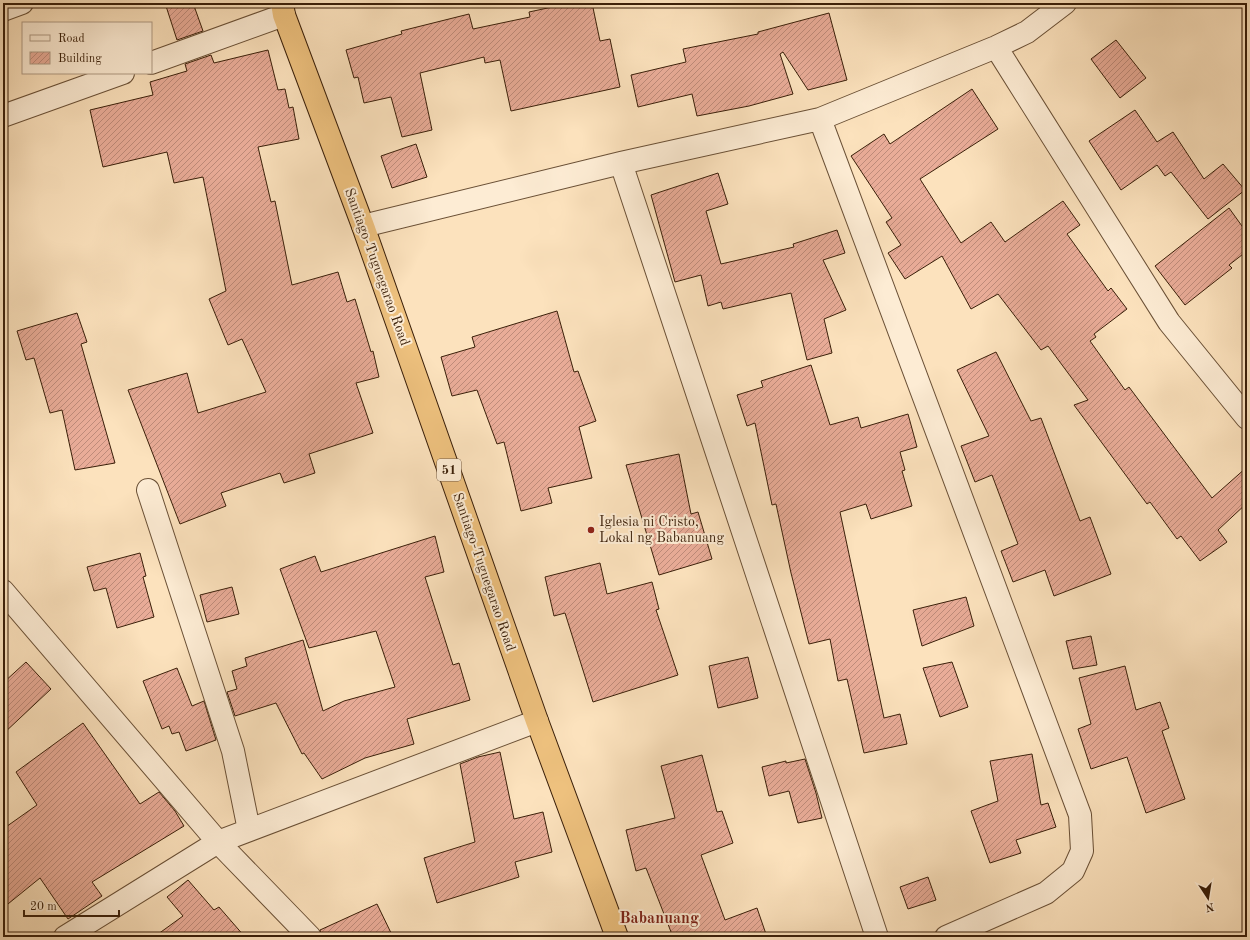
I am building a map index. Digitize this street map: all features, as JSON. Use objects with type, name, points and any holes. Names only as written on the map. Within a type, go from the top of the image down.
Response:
[{"type":"highway","name":"Santiago-Tuguegarao Road","points":[[283,9],[363,226],[537,721],[617,937]]},
{"type":"street","points":[[3,10],[22,3]]},
{"type":"street","points":[[363,226],[621,163],[820,119],[996,47],[1027,32],[1065,3]]},
{"type":"street","points":[[152,63],[283,9]]},
{"type":"street","points":[[996,47],[1169,322],[1247,418]]},
{"type":"street","points":[[3,116],[119,74]]},
{"type":"street","points":[[820,119],[1080,815],[1082,851],[1073,871],[1046,893],[946,937]]},
{"type":"street","points":[[621,163],[877,937]]},
{"type":"street","points":[[148,490],[233,751],[249,830]]},
{"type":"street","points":[[3,592],[218,842],[310,937]]},
{"type":"street","points":[[65,937],[218,842],[537,721]]},
{"type":"building","points":[[165,3],[193,3],[203,31],[177,40]]},
{"type":"building","points":[[571,3],[592,3],[600,41],[610,39],[620,87],[511,111],[500,60],[485,63],[484,57],[420,73],[432,130],[402,137],[391,97],[364,103],[358,77],[354,78],[346,50],[402,34],[401,31],[469,14],[473,29],[530,17],[529,12]]},
{"type":"building","points":[[829,13],[847,80],[808,90],[783,52],[780,54],[793,94],[749,106],[697,116],[692,94],[638,107],[631,75],[686,62],[683,49],[758,34],[758,32]]},
{"type":"building","points":[[1116,40],[1146,78],[1120,98],[1091,59]]},
{"type":"building","points":[[268,50],[278,90],[285,89],[289,108],[293,107],[299,139],[258,147],[271,202],[275,201],[292,285],[338,272],[347,302],[355,299],[371,352],[373,351],[379,377],[356,383],[373,433],[309,454],[315,473],[284,483],[280,473],[221,493],[226,506],[180,524],[128,390],[187,373],[198,413],[266,392],[242,339],[228,345],[209,299],[226,291],[203,177],[174,183],[167,152],[103,167],[90,110],[153,95],[150,82],[187,71],[185,64],[211,55],[214,63]]},
{"type":"building","points":[[972,89],[998,129],[920,179],[961,243],[991,222],[1005,242],[1063,201],[1080,225],[1067,234],[1108,291],[1111,288],[1127,309],[1094,334],[1096,337],[1090,341],[1125,390],[1129,387],[1212,498],[1247,467],[1247,503],[1218,530],[1227,542],[1200,561],[1181,536],[1177,539],[1150,502],[1147,504],[1074,405],[1088,400],[1048,346],[1041,350],[998,294],[971,309],[942,256],[905,279],[888,253],[901,245],[886,222],[892,218],[851,156],[884,134],[890,144]]},
{"type":"building","points":[[1135,110],[1157,142],[1173,132],[1204,179],[1223,164],[1245,190],[1208,219],[1171,172],[1165,176],[1157,165],[1121,190],[1089,141]]},
{"type":"building","points":[[416,144],[427,177],[392,188],[381,156]]},
{"type":"building","points":[[718,173],[728,204],[706,211],[721,264],[794,247],[793,244],[837,230],[845,253],[823,260],[846,310],[824,319],[832,353],[807,360],[791,293],[723,309],[721,302],[708,306],[701,275],[675,282],[651,195]]},
{"type":"building","points":[[1229,208],[1247,233],[1247,251],[1229,265],[1232,268],[1185,305],[1155,266]]},
{"type":"building","points":[[557,311],[574,372],[578,371],[596,421],[579,427],[592,478],[548,488],[552,503],[521,511],[504,442],[497,444],[477,390],[452,396],[441,357],[475,347],[472,337]]},
{"type":"building","points":[[77,313],[87,342],[81,344],[115,463],[75,470],[62,410],[50,413],[34,358],[26,360],[17,331]]},
{"type":"building","points":[[996,352],[1031,421],[1041,418],[1080,521],[1090,517],[1111,574],[1054,596],[1045,570],[1013,582],[1001,551],[1018,544],[992,475],[975,482],[961,446],[989,436],[957,370]]},
{"type":"building","points":[[811,365],[830,425],[858,417],[861,428],[908,414],[917,447],[900,452],[905,470],[902,471],[912,506],[871,519],[866,504],[840,512],[884,718],[900,714],[907,744],[864,753],[847,679],[838,681],[830,639],[809,644],[791,573],[776,504],[772,505],[755,423],[747,426],[737,395],[763,387],[761,381]]},
{"type":"building","points":[[679,454],[691,514],[698,512],[712,559],[659,575],[626,465]]},
{"type":"building","points":[[435,536],[444,572],[425,577],[453,665],[459,663],[470,700],[407,719],[414,744],[365,758],[322,779],[304,753],[302,754],[276,703],[235,716],[227,692],[237,689],[232,671],[247,666],[245,658],[303,640],[323,711],[344,701],[395,687],[376,631],[309,648],[280,569],[315,556],[321,572]]},
{"type":"building","points":[[140,553],[146,576],[143,577],[154,617],[117,628],[106,588],[94,591],[87,567]]},
{"type":"building","points":[[600,563],[607,594],[652,582],[659,609],[656,610],[678,675],[593,702],[565,613],[554,616],[545,577]]},
{"type":"building","points":[[232,587],[239,614],[207,622],[200,595]]},
{"type":"building","points":[[966,597],[974,626],[922,646],[913,610]]},
{"type":"building","points":[[1091,636],[1097,665],[1073,669],[1066,641]]},
{"type":"building","points":[[748,657],[758,698],[718,708],[709,666]]},
{"type":"building","points":[[26,662],[51,689],[3,734],[3,683]]},
{"type":"building","points":[[952,662],[968,707],[940,717],[923,668]]},
{"type":"building","points":[[1125,666],[1136,710],[1160,702],[1169,728],[1162,731],[1185,799],[1146,813],[1127,757],[1091,769],[1078,729],[1091,724],[1079,678]]},
{"type":"building","points":[[177,668],[192,706],[204,701],[216,740],[186,751],[179,732],[172,734],[169,726],[162,729],[143,681]]},
{"type":"building","points":[[83,723],[140,804],[159,792],[175,811],[184,826],[92,882],[102,896],[68,919],[40,878],[3,908],[3,829],[37,805],[16,772]]},
{"type":"building","points":[[500,752],[514,819],[543,812],[552,852],[515,862],[519,877],[437,903],[424,858],[475,842],[460,764],[478,757]]},
{"type":"building","points":[[1032,754],[1041,805],[1048,803],[1056,827],[1016,840],[1021,853],[990,863],[971,811],[998,801],[990,761]]},
{"type":"building","points":[[702,755],[717,812],[722,811],[733,843],[701,855],[725,920],[757,908],[767,937],[673,937],[646,868],[636,871],[626,830],[675,818],[661,766]]},
{"type":"building","points":[[805,759],[822,818],[798,823],[789,791],[769,796],[762,767],[786,761],[786,763]]},
{"type":"building","points":[[928,877],[936,900],[908,909],[900,887]]},
{"type":"building","points":[[188,880],[214,910],[219,907],[245,937],[154,937],[183,916],[167,897]]},
{"type":"building","points":[[377,904],[393,937],[322,937],[320,930]]},
{"type":"place","name":"Iglesia ni Cristo, Lokal ng Babanuang","points":[[591,530]]},
{"type":"district","name":"Babanuang","points":[[659,919]]}]
